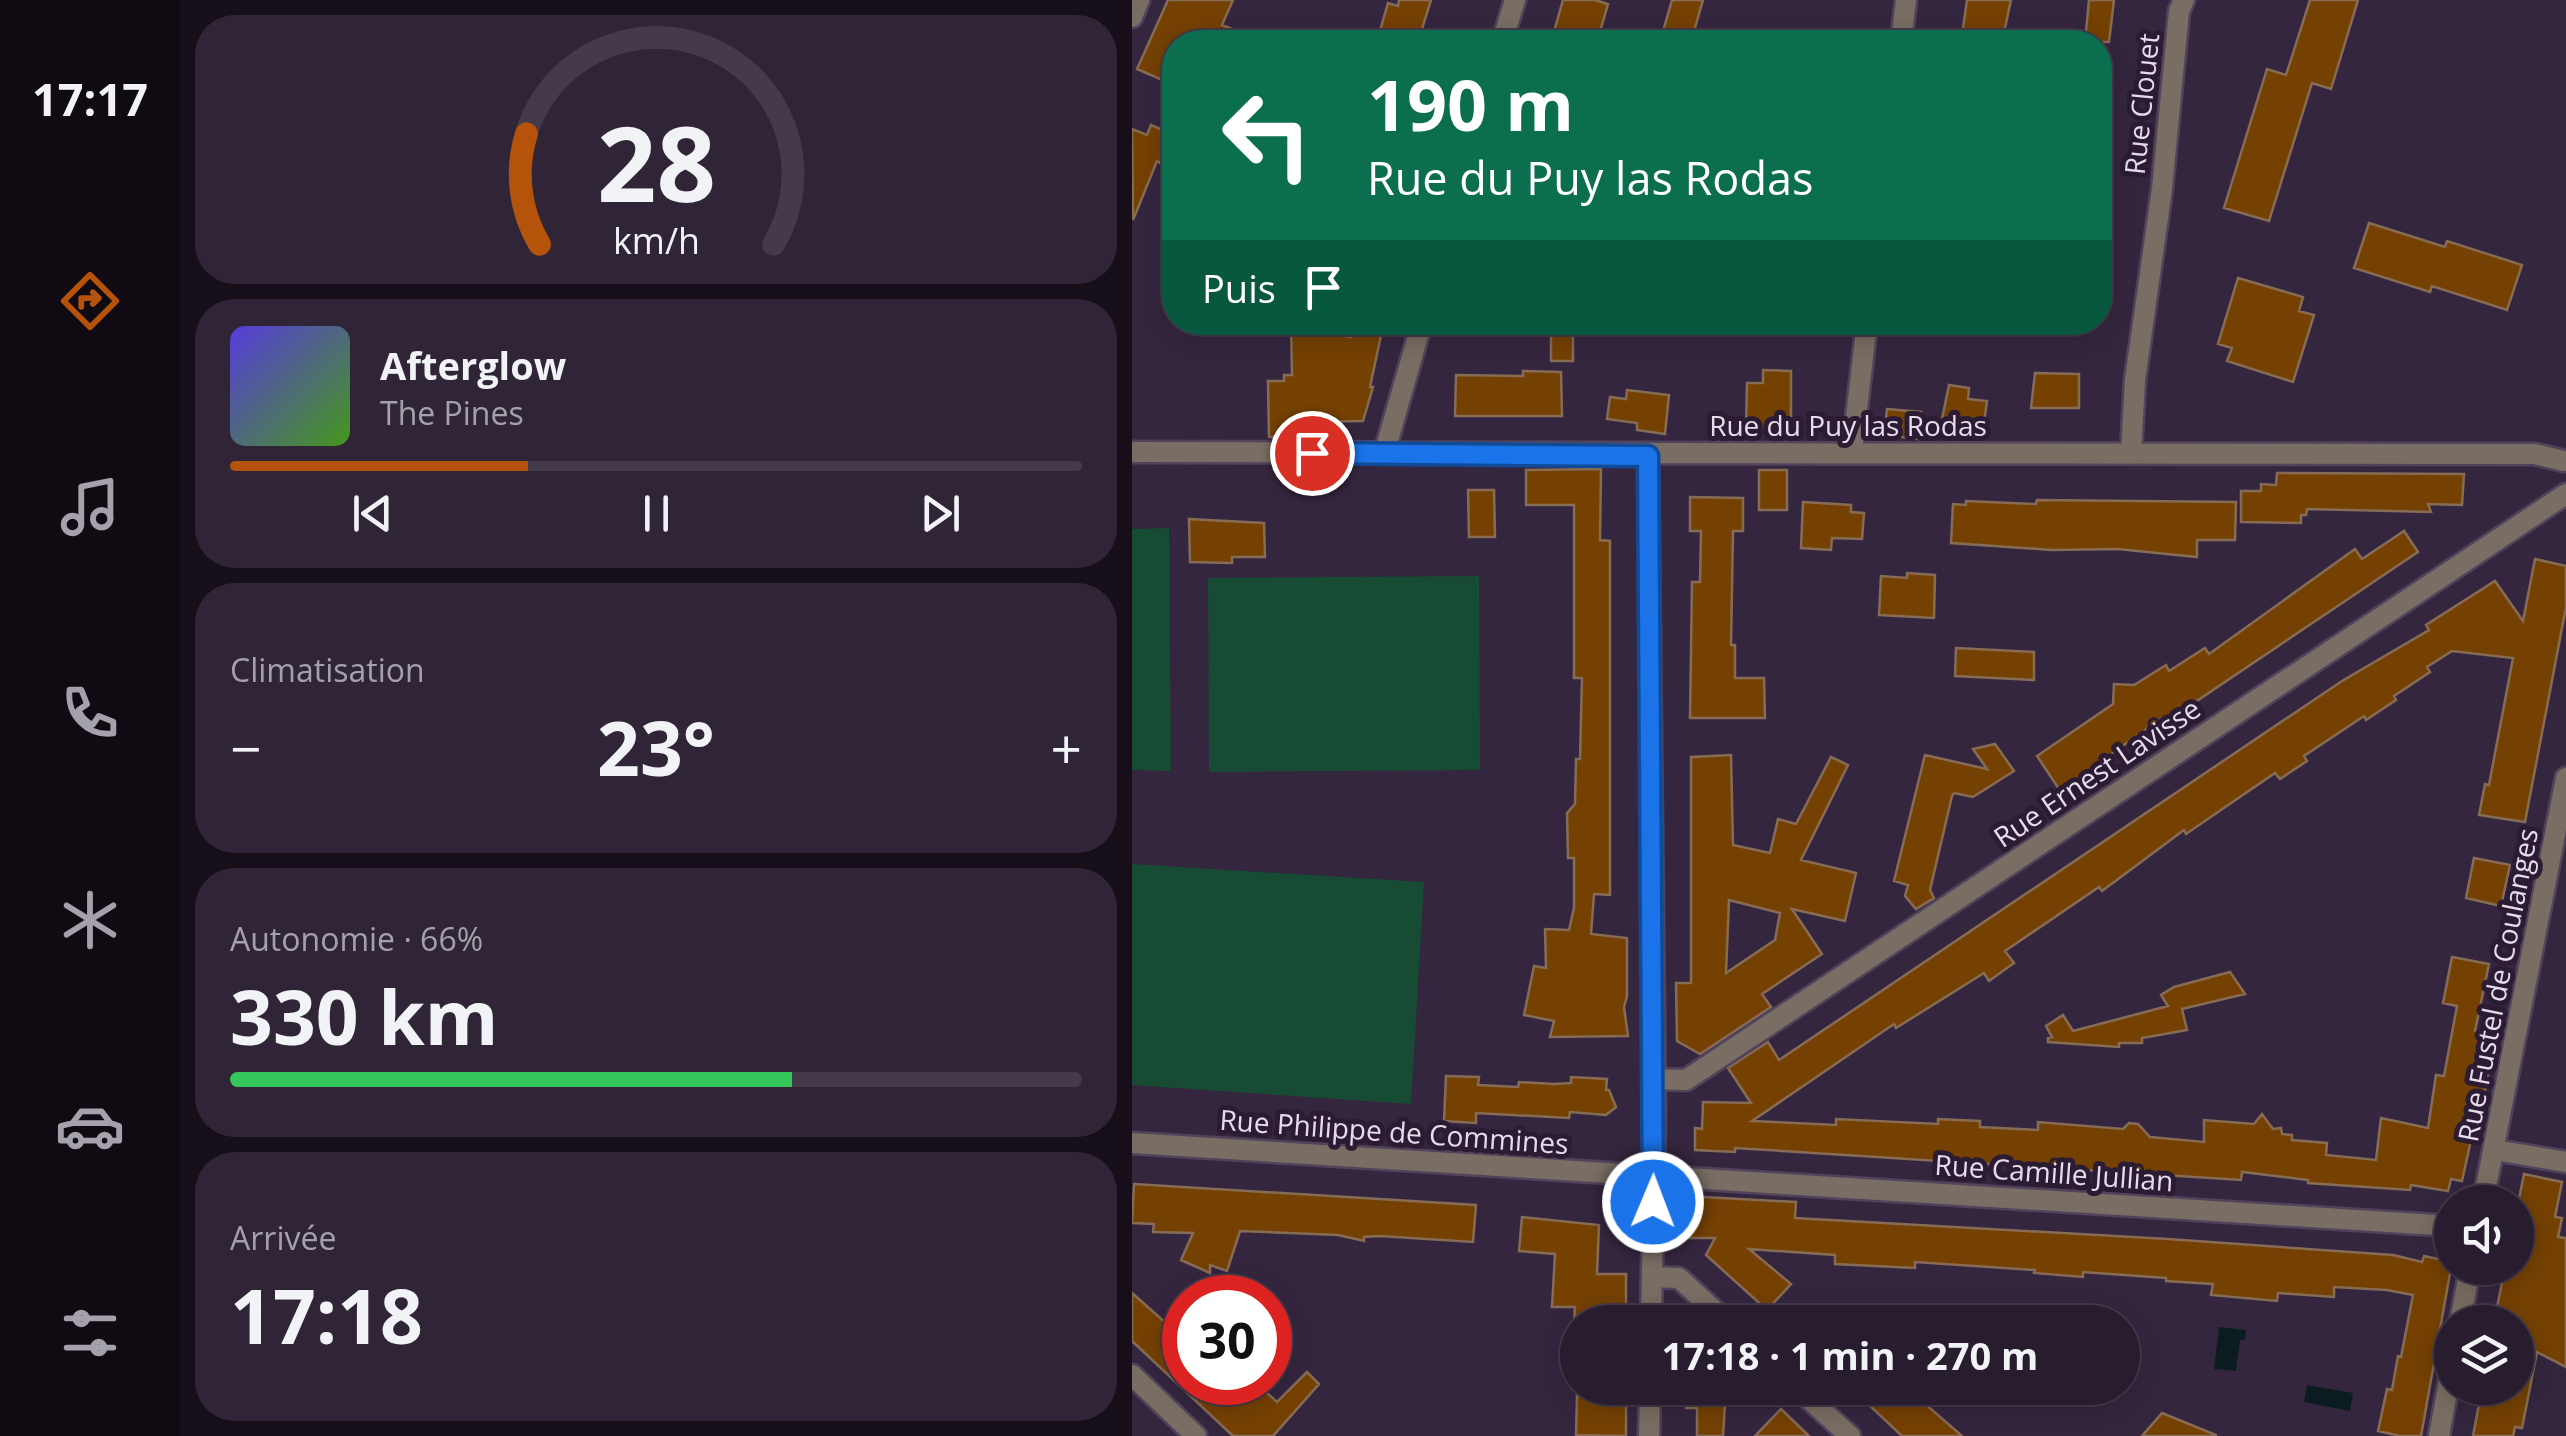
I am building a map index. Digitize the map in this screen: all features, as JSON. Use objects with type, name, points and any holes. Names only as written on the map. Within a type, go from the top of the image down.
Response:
[{"type":"street","points":[[1132,17],[1140,0]]},
{"type":"street","points":[[1506,30],[1515,0]]},
{"type":"street","points":[[1902,30],[1906,0]]},
{"type":"street","name":"Rue Clouet","points":[[2131,453],[2135,380],[2162,189],[2179,11],[2184,0]]},
{"type":"street","points":[[1384,454],[1418,335]]},
{"type":"street","points":[[1852,452],[1866,335]]},
{"type":"street","name":"Rue du Puy las Rodas","points":[[1132,452],[1648,456],[1852,452],[2535,454],[2565,460]]},
{"type":"street","points":[[1648,456],[1654,1079],[1651,1305]]},
{"type":"street","points":[[2565,460],[2559,474],[2566,493]]},
{"type":"street","name":"Rue Ernest Lavisse","points":[[1654,1079],[1686,1080],[2566,493]]},
{"type":"street","name":"Rue Fustel de Coulanges","points":[[2487,1185],[2566,778]]},
{"type":"street","name":"Rue Philippe de Commines","points":[[1132,1143],[1653,1175]]},
{"type":"street","points":[[2494,1150],[2566,1162]]},
{"type":"street","name":"Rue Camille Jullian","points":[[1653,1175],[2434,1225]]},
{"type":"street","points":[[1652,1277],[1680,1278],[1709,1305]]},
{"type":"street","points":[[1132,1375],[1196,1436]]},
{"type":"street","points":[[1648,1436],[1649,1405]]},
{"type":"street","points":[[1816,1405],[1850,1436]]},
{"type":"street","points":[[2439,1436],[2445,1405]]},
{"type":"green space","points":[[1169,528],[1171,771],[1132,770],[1132,529]]},
{"type":"green space","points":[[1479,576],[1480,770],[1209,772],[1208,578]]},
{"type":"green space","points":[[1132,864],[1424,882],[1411,1104],[1132,1085]]},
{"type":"shaded area","points":[[2219,1327],[2246,1330],[2245,1340],[2240,1340],[2236,1371],[2214,1369]]},
{"type":"shaded area","points":[[2307,1385],[2353,1393],[2350,1411],[2304,1402]]},
{"type":"building","points":[[1168,0],[1233,0],[1222,25],[1234,30],[1162,30],[1162,80],[1137,69]]},
{"type":"building","points":[[1399,0],[1431,0],[1422,30],[1380,30],[1388,3],[1398,6]]},
{"type":"building","points":[[1563,0],[1608,4],[1600,30],[1554,30]]},
{"type":"building","points":[[1672,0],[1703,0],[1694,30],[1663,30]]},
{"type":"building","points":[[1967,0],[2011,0],[2005,30],[1963,30]]},
{"type":"building","points":[[2089,0],[2114,0],[2110,30],[2086,30]]},
{"type":"building","points":[[2310,0],[2358,0],[2331,89],[2312,83],[2269,221],[2224,208],[2267,69],[2286,75]]},
{"type":"building","points":[[1151,125],[1162,130],[1162,158],[1160,163],[1157,161],[1133,220],[1132,129],[1147,135]]},
{"type":"building","points":[[2369,223],[2445,247],[2447,241],[2522,265],[2507,310],[2432,286],[2430,292],[2354,268]]},
{"type":"building","points":[[2238,278],[2303,297],[2299,311],[2314,315],[2293,382],[2227,361],[2232,348],[2218,344]]},
{"type":"building","points":[[1291,335],[1381,335],[1363,421],[1291,422],[1291,437],[1269,437],[1268,381],[1284,381],[1284,375],[1292,375]]},
{"type":"building","points":[[1551,335],[1573,335],[1573,361],[1551,361]]},
{"type":"building","points":[[1763,370],[1791,371],[1791,429],[1746,427],[1747,383],[1763,383]]},
{"type":"building","points":[[1523,371],[1561,372],[1562,416],[1455,416],[1456,375],[1523,376]]},
{"type":"building","points":[[2035,373],[2079,374],[2079,408],[2031,408]]},
{"type":"building","points":[[1949,385],[1969,388],[1968,399],[1987,401],[1983,430],[1941,424]]},
{"type":"building","points":[[1627,390],[1669,395],[1665,434],[1637,430],[1637,423],[1607,419],[1610,397],[1626,399]]},
{"type":"building","points":[[1887,409],[1921,412],[1919,439],[1884,435]]},
{"type":"building","points":[[1601,469],[1600,540],[1610,541],[1610,895],[1594,894],[1591,934],[1627,938],[1624,1007],[1628,1036],[1550,1037],[1554,1021],[1524,1015],[1534,966],[1546,968],[1545,929],[1569,930],[1574,908],[1574,858],[1568,858],[1567,813],[1575,804],[1576,759],[1580,759],[1582,678],[1574,678],[1574,505],[1526,505],[1526,470]]},
{"type":"building","points":[[1759,470],[1787,470],[1787,510],[1759,510]]},
{"type":"building","points":[[2277,473],[2464,474],[2462,505],[2428,504],[2431,512],[2307,509],[2306,515],[2301,515],[2301,523],[2241,522],[2241,491],[2261,491],[2261,484],[2276,485]]},
{"type":"building","points":[[1468,490],[1494,490],[1495,537],[1469,537]]},
{"type":"building","points":[[1690,497],[1743,498],[1743,531],[1733,531],[1731,645],[1735,645],[1735,678],[1764,678],[1765,718],[1690,718],[1692,582],[1700,582],[1701,531],[1690,531]]},
{"type":"building","points":[[2037,500],[2236,502],[2235,540],[2197,540],[2197,557],[2118,549],[2052,550],[1951,543],[1953,504],[2036,504]]},
{"type":"building","points":[[1803,502],[1851,505],[1851,512],[1864,513],[1862,539],[1832,538],[1831,550],[1801,548]]},
{"type":"building","points":[[1189,519],[1264,523],[1265,557],[1232,557],[1232,563],[1190,562]]},
{"type":"building","points":[[2404,531],[2418,552],[2164,723],[2162,718],[2061,792],[2037,756],[2113,704],[2114,684],[2134,685],[2166,665],[2169,671],[2205,648],[2209,654],[2355,549],[2362,559]]},
{"type":"building","points":[[2535,559],[2566,566],[2566,607],[2525,822],[2479,815],[2485,784],[2489,785],[2513,658],[2452,651],[2427,667],[2430,672],[2394,696],[2396,700],[2304,756],[2307,761],[2280,779],[2275,773],[2186,834],[2184,830],[2102,891],[2099,887],[2005,951],[2014,963],[1989,981],[1984,973],[1896,1028],[1894,1024],[1752,1121],[1836,1125],[1836,1119],[1938,1124],[1938,1119],[1980,1121],[1980,1127],[2038,1130],[2038,1122],[2123,1129],[2129,1123],[2138,1124],[2150,1137],[2204,1142],[2204,1120],[2254,1124],[2262,1114],[2273,1129],[2281,1128],[2282,1134],[2292,1135],[2292,1140],[2327,1143],[2326,1155],[2376,1160],[2381,1118],[2428,1128],[2436,1075],[2444,1076],[2457,1006],[2443,1003],[2452,957],[2489,964],[2475,1031],[2496,1035],[2477,1132],[2473,1131],[2462,1181],[2451,1179],[2450,1185],[2434,1185],[2434,1189],[2411,1185],[2410,1190],[2308,1183],[2242,1172],[2241,1180],[1735,1148],[1735,1152],[1695,1150],[1695,1128],[1702,1129],[1703,1102],[1751,1103],[1728,1068],[1768,1042],[1779,1060],[2342,681],[2429,630],[2426,625],[2495,581],[2523,621]]},
{"type":"building","points":[[1907,573],[1935,575],[1934,618],[1879,615],[1881,576],[1907,578]]},
{"type":"building","points":[[1956,648],[2034,652],[2034,680],[1955,676]]},
{"type":"building","points":[[1995,744],[2014,771],[1973,797],[1954,793],[1930,890],[1934,898],[1916,909],[1905,896],[1908,885],[1894,881],[1925,755],[1987,769],[1973,749]]},
{"type":"building","points":[[1731,755],[1733,845],[1770,853],[1778,819],[1796,824],[1831,757],[1848,765],[1801,860],[1856,873],[1845,921],[1792,909],[1822,954],[1762,994],[1771,1007],[1700,1054],[1677,1041],[1676,983],[1691,983],[1691,757]],"holes":[[[1729,900],[1780,913],[1775,940],[1726,973]]]},
{"type":"building","points":[[2474,858],[2510,865],[2501,906],[2466,898]]},
{"type":"building","points":[[2230,972],[2245,994],[2182,1009],[2187,1030],[2142,1038],[2142,1043],[2119,1043],[2119,1047],[2048,1042],[2052,1037],[2046,1026],[2063,1015],[2073,1031],[2168,1006],[2161,995],[2174,987]]},
{"type":"building","points":[[1446,1076],[1479,1077],[1478,1085],[1518,1087],[1519,1082],[1571,1083],[1571,1077],[1607,1079],[1606,1090],[1616,1107],[1606,1115],[1570,1112],[1569,1118],[1476,1113],[1476,1123],[1444,1121]]},
{"type":"building","points":[[2524,1174],[2562,1182],[2555,1217],[2562,1218],[2558,1237],[2566,1238],[2566,1367],[2537,1352],[2534,1367],[2534,1305],[2497,1305],[2502,1285],[2534,1285],[2534,1185],[2522,1185]]},
{"type":"building","points":[[1134,1184],[1476,1205],[1473,1242],[1380,1236],[1364,1237],[1364,1241],[1338,1235],[1240,1231],[1227,1271],[1210,1265],[1210,1273],[1181,1260],[1193,1233],[1153,1232],[1154,1224],[1132,1223]]},
{"type":"building","points":[[1704,1197],[1796,1202],[1795,1218],[2168,1239],[2393,1255],[2422,1262],[2424,1256],[2434,1258],[2434,1285],[2448,1285],[2444,1305],[2434,1305],[2434,1363],[2421,1436],[2378,1431],[2387,1389],[2392,1390],[2398,1356],[2401,1357],[2413,1295],[2334,1287],[2334,1297],[2278,1293],[2277,1301],[2211,1295],[2213,1284],[2166,1278],[2083,1272],[2083,1277],[1915,1262],[1915,1268],[1835,1264],[1835,1255],[1749,1249],[1791,1284],[1772,1305],[1761,1305],[1706,1255],[1715,1238],[1690,1238],[1690,1209]]},
{"type":"building","points":[[1522,1217],[1599,1225],[1597,1274],[1626,1274],[1626,1305],[1552,1307],[1555,1254],[1519,1251]]},
{"type":"building","points":[[1132,1293],[1162,1320],[1162,1369],[1132,1341]]},
{"type":"building","points":[[1307,1372],[1319,1384],[1273,1436],[1233,1436],[1200,1405],[1292,1405],[1292,1387]]},
{"type":"building","points":[[1577,1405],[1626,1405],[1626,1436],[1576,1435]]},
{"type":"building","points":[[1686,1405],[1725,1405],[1723,1436],[1697,1436],[1697,1408]]},
{"type":"building","points":[[1869,1405],[1926,1405],[1962,1436],[1902,1436]]},
{"type":"building","points":[[2479,1405],[2527,1405],[2522,1428],[2515,1427],[2513,1436],[2473,1436]]},
{"type":"building","points":[[1781,1409],[1809,1436],[1755,1436]]},
{"type":"building","points":[[2162,1413],[2216,1435],[2216,1436],[2142,1436]]},
{"type":"route","points":[[1312,453],[1648,456],[1653,1202]]}]
